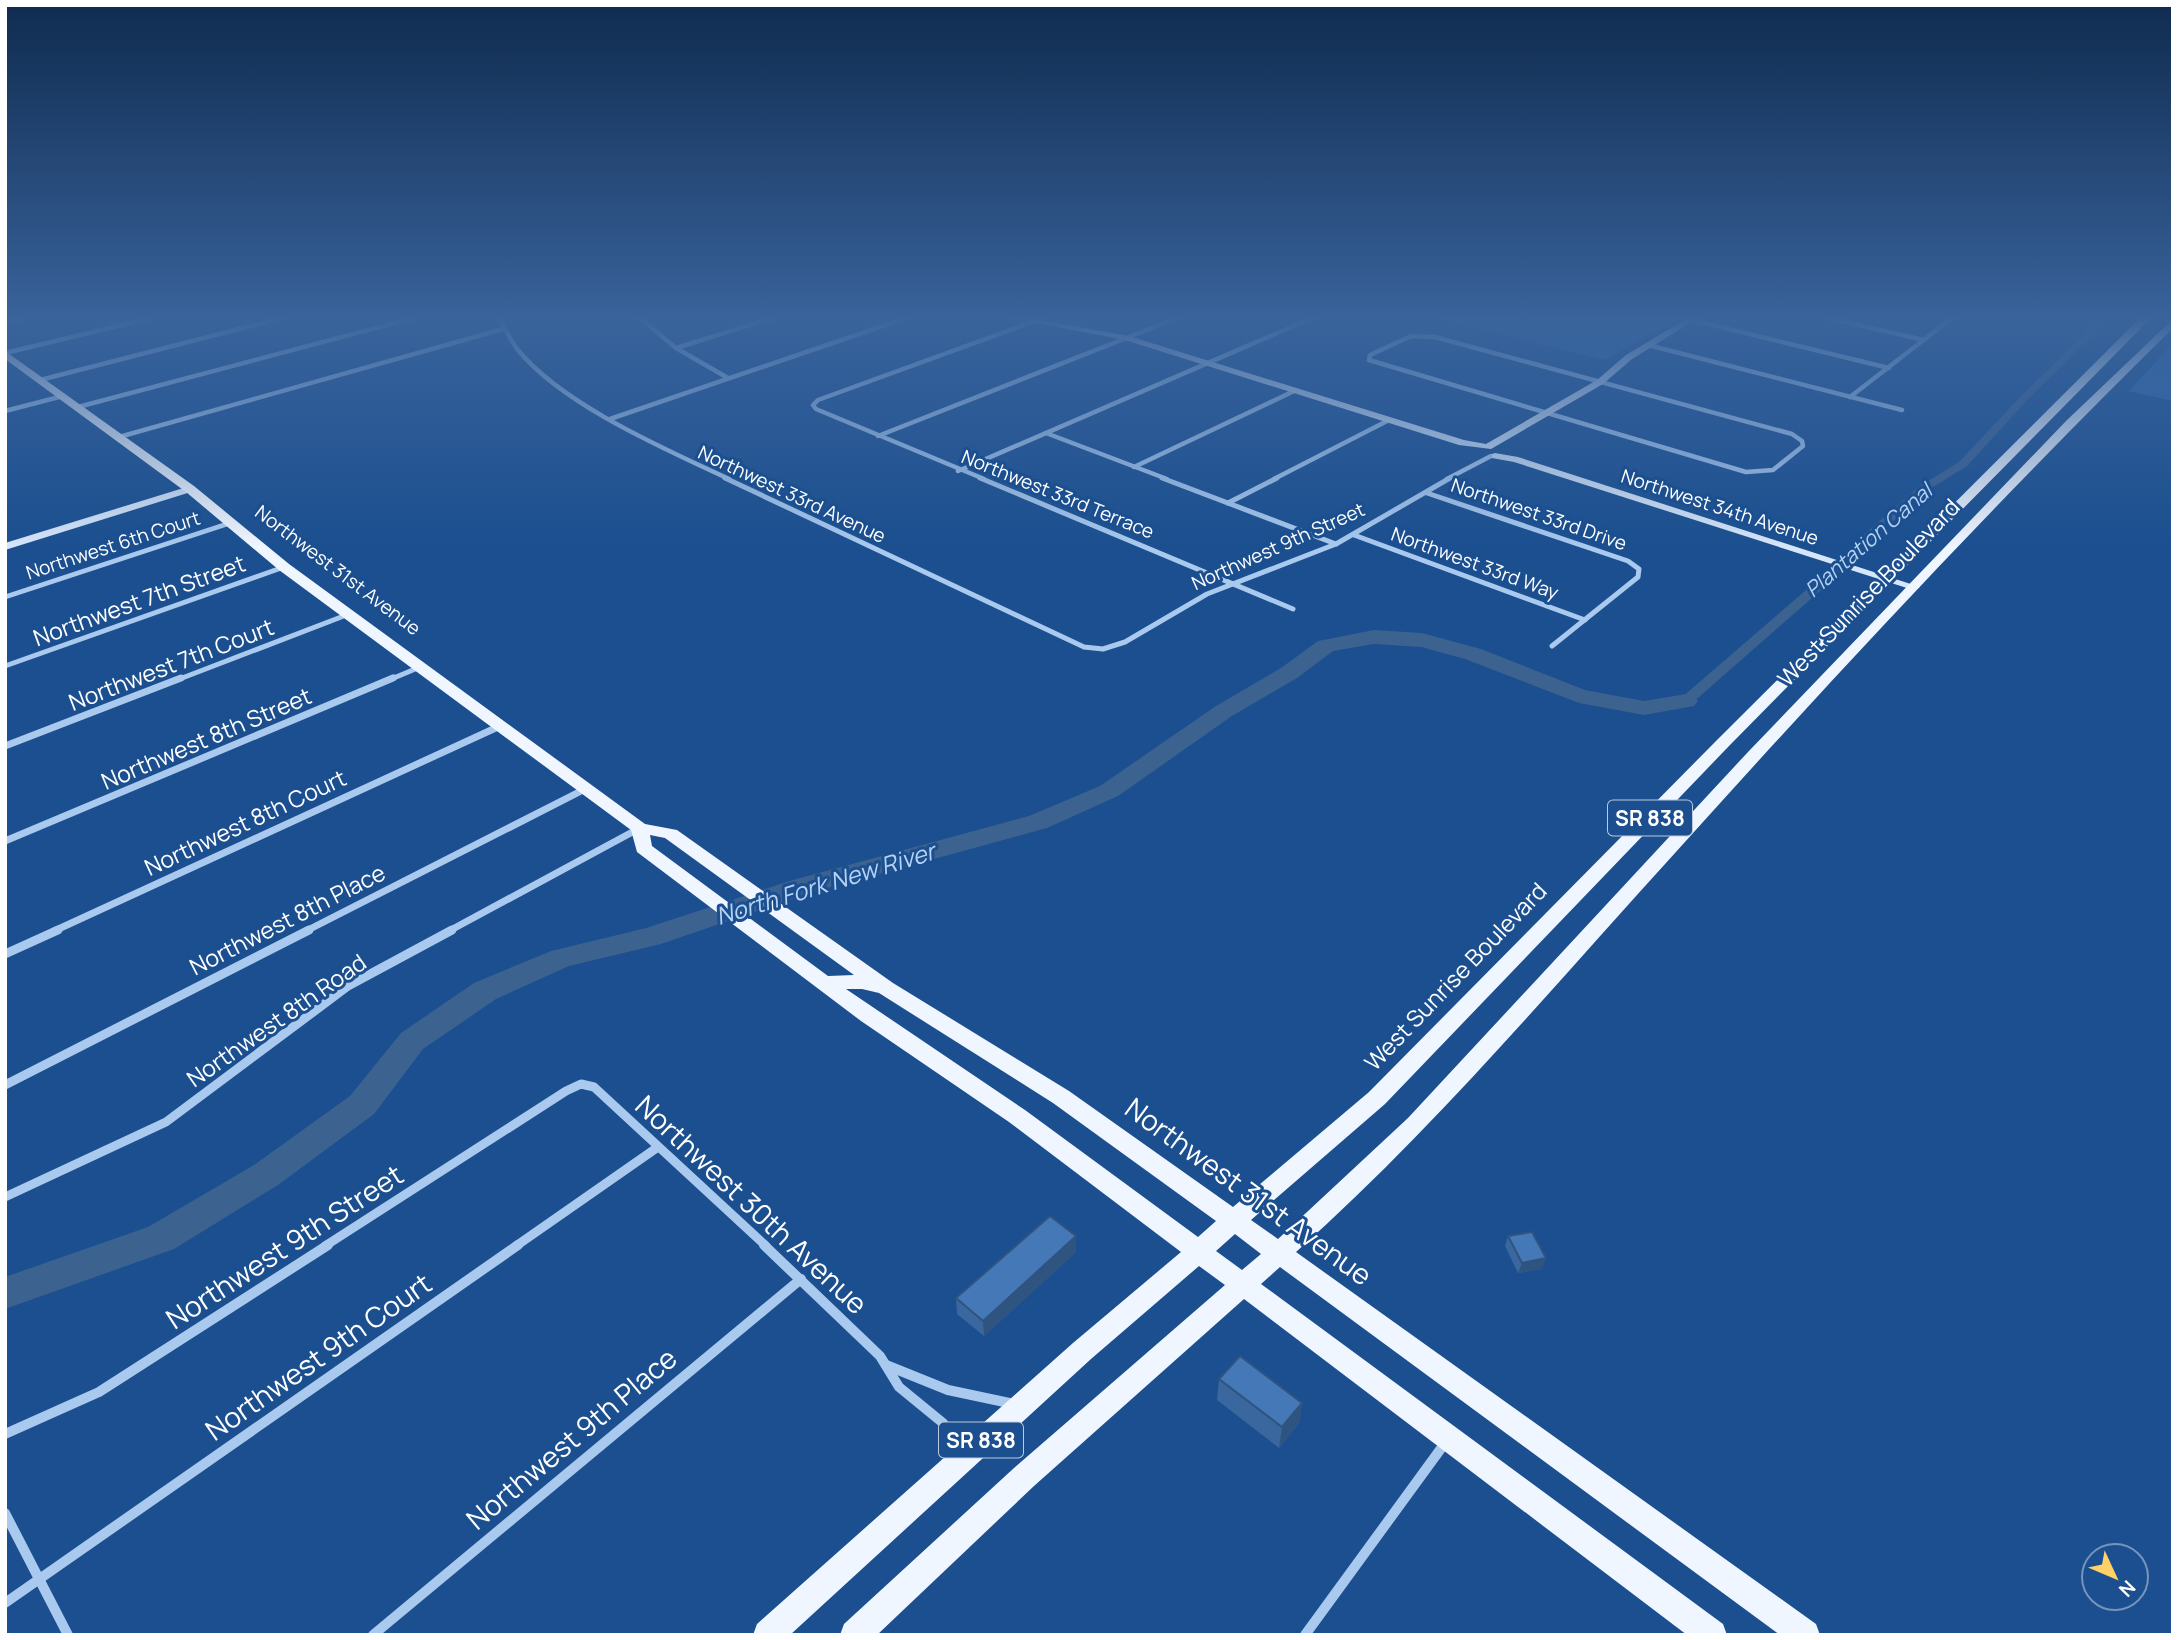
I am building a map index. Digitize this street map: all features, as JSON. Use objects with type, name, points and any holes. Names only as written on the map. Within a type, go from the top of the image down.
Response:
[{"type":"main road","name":"West Sunrise Boulevard","points":[[768,1635],[1021,1405],[1377,1098],[2069,395]]},
{"type":"main road","name":"West Sunrise Boulevard","points":[[855,1635],[1024,1477],[1279,1252],[1416,1124],[1754,755],[2098,395]]},
{"type":"main road","name":"Northwest 31st Avenue","points":[[63,396],[186,486],[284,567],[640,828],[671,834],[886,988],[1061,1097],[1279,1252],[1805,1635]]},
{"type":"main road","points":[[2018,478],[2010,470],[2049,425],[2044,419]]},
{"type":"main road","name":"Northwest 31st Avenue","points":[[640,828],[643,848],[704,894],[824,983],[1008,1110],[1712,1635]]},
{"type":"main road","points":[[824,983],[862,982],[886,988]]},
{"type":"street","points":[[78,407],[125,395]]},
{"type":"street","points":[[119,438],[272,395]]},
{"type":"street","name":"Northwest 33rd Avenue","points":[[568,395],[690,461],[1072,642],[1084,647],[1103,649]]},
{"type":"street","points":[[610,419],[683,395]]},
{"type":"street","name":"Northwest 33rd Terrace","points":[[833,395],[818,400],[813,405],[816,410],[1293,609]]},
{"type":"street","points":[[878,436],[983,395]]},
{"type":"street","points":[[958,471],[1135,395]]},
{"type":"street","points":[[1134,467],[1287,395]]},
{"type":"street","name":"Northwest 34th Avenue","points":[[1306,395],[1914,587]]},
{"type":"street","points":[[1482,395],[1746,472],[1761,473],[1773,470],[1803,446],[1802,441],[1792,434],[1646,395]]},
{"type":"street","name":"Northwest 9th Street","points":[[1103,649],[1125,642],[1207,594],[1354,535],[1463,470],[1507,438],[1579,395]]},
{"type":"street","points":[[1840,395],[1902,410]]},
{"type":"street","points":[[1850,397],[1853,395]]},
{"type":"street","points":[[5,411],[63,396]]},
{"type":"street","points":[[1228,503],[1389,420]]},
{"type":"street","points":[[1046,433],[1336,544]]},
{"type":"street","name":"Northwest 9th Street","points":[[1463,470],[1489,452]]},
{"type":"street","points":[[5,537],[186,486]]},
{"type":"street","points":[[5,547],[186,486]]},
{"type":"street","name":"Northwest 33rd Drive","points":[[1427,492],[1628,561],[1639,569],[1638,577],[1585,620]]},
{"type":"street","name":"Northwest 6th Court","points":[[5,597],[230,523]]},
{"type":"street","name":"Northwest 33rd Way","points":[[1354,535],[1585,620]]},
{"type":"street","name":"Northwest 7th Street","points":[[5,666],[284,567]]},
{"type":"street","name":"Northwest 7th Court","points":[[5,746],[349,614]]},
{"type":"street","points":[[1552,646],[1585,620]]},
{"type":"street","name":"Northwest 8th Street","points":[[5,841],[420,667]]},
{"type":"street","name":"Northwest 8th Court","points":[[5,954],[500,726]]},
{"type":"street","name":"Northwest 8th Place","points":[[5,1085],[587,788]]},
{"type":"street","name":"Northwest 8th Road","points":[[5,1197],[166,1122],[348,986],[640,828]]},
{"type":"street","name":"Northwest 9th Street","points":[[5,1434],[99,1392],[566,1091],[581,1084]]},
{"type":"street","name":"Northwest 30th Avenue","points":[[581,1084],[594,1087],[880,1356],[899,1387],[943,1423],[961,1458]]},
{"type":"street","name":"Northwest 9th Court","points":[[5,1603],[658,1147]]},
{"type":"street","name":"Northwest 9th Place","points":[[373,1635],[801,1279]]},
{"type":"street","name":"Northwest 30th Avenue","points":[[885,1364],[921,1382],[965,1395],[1021,1405]]},
{"type":"street","points":[[1305,1635],[1449,1438]]},
{"type":"street","points":[[5,1513],[68,1635]]},
{"type":"shaded area","points":[[2145,395],[2173,395],[2173,401]]},
{"type":"building","points":[[1050,1216],[1076,1236],[983,1321],[956,1298]]},
{"type":"building","points":[[1532,1232],[1546,1258],[1522,1263],[1508,1236]]},
{"type":"building","points":[[1240,1356],[1302,1403],[1282,1427],[1219,1379]]},
{"type":"waterway","name":"Plantation Canal","points":[[1686,701],[1832,574],[1864,541],[1924,488],[1963,464],[2028,395]]},
{"type":"waterway","name":"North Fork New River","points":[[5,1293],[161,1238],[266,1175],[362,1105],[412,1041],[485,991],[561,958],[651,937],[803,886],[1038,822],[1109,791],[1224,711],[1289,673],[1326,646],[1374,637],[1422,640],[1473,654],[1579,696],[1644,708],[1686,701]]}]
